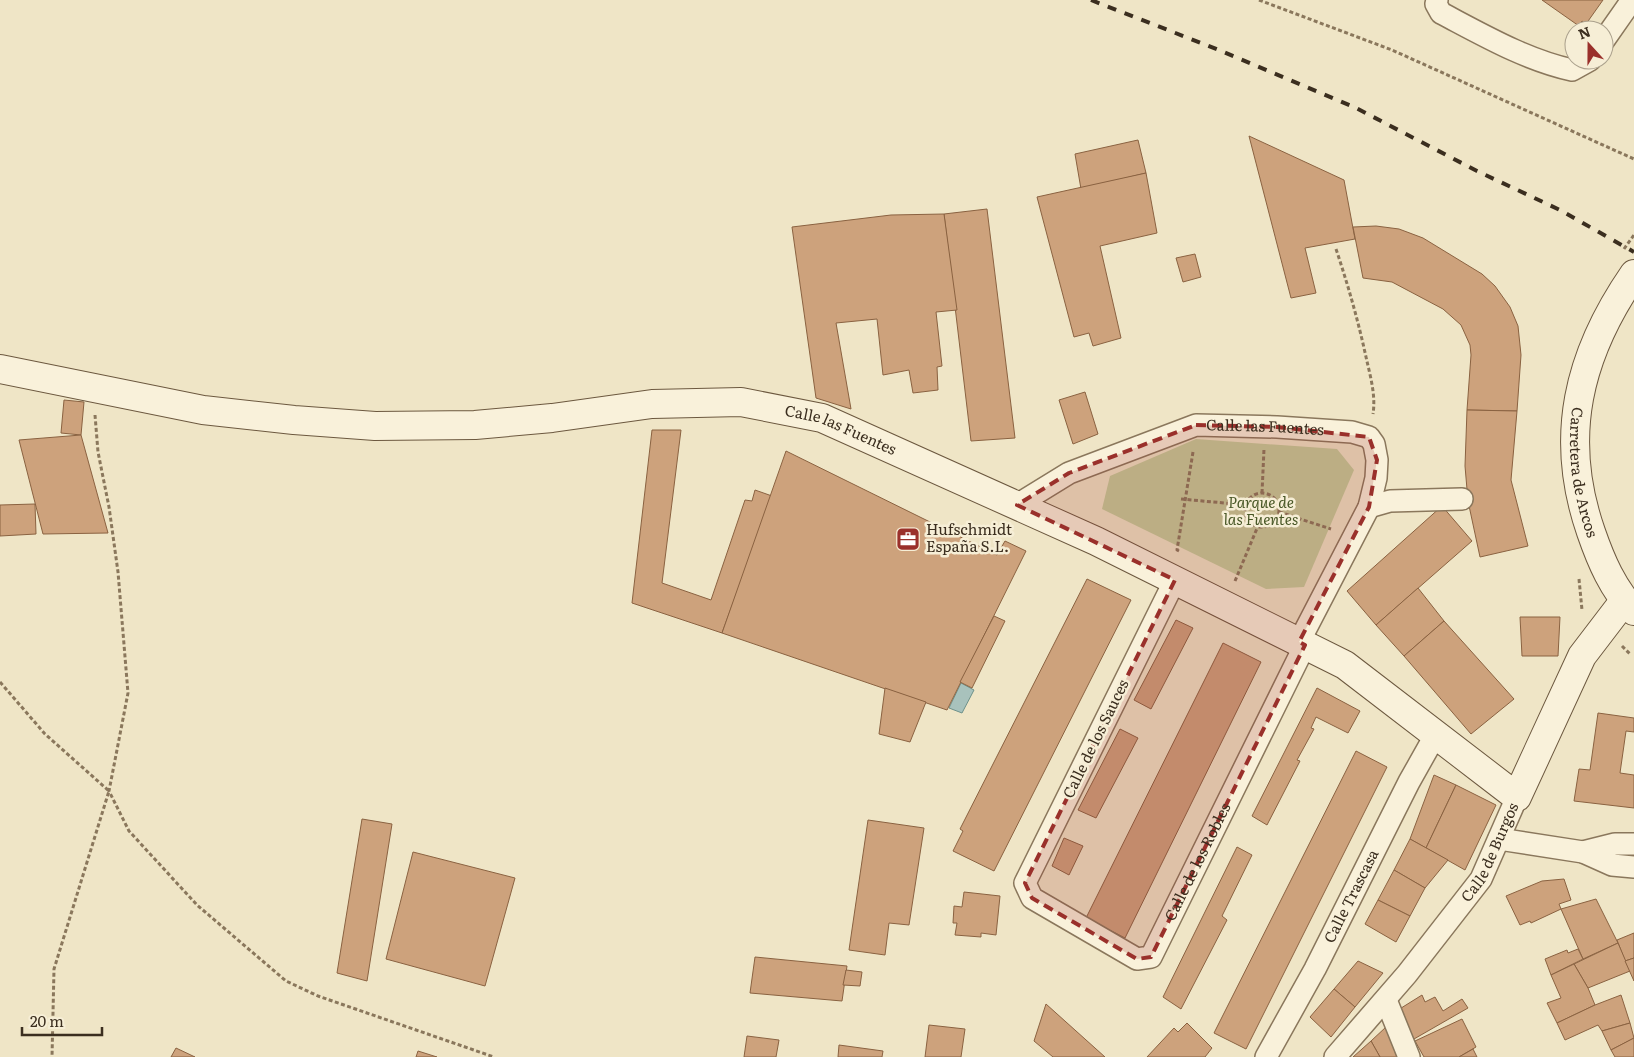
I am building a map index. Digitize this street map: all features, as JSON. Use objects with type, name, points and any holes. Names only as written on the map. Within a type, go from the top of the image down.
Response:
[{"type":"street","points":[[1437,0],[1436,4],[1441,14],[1502,44],[1564,68]]},
{"type":"street","points":[[1614,26],[1632,0]]},
{"type":"street","name":"Carretera de Arcos","points":[[1629,606],[1610,579],[1596,547],[1581,504],[1576,468],[1578,398],[1586,365],[1602,326],[1616,300],[1634,274]]},
{"type":"street","name":"Calle las Fuentes","points":[[0,369],[203,410],[294,420],[376,426],[475,425],[552,418],[652,404],[742,402],[822,418],[1017,505],[1175,580],[1345,665],[1518,797]]},
{"type":"street","name":"Calle las Fuentes","points":[[1017,505],[1069,472],[1196,425],[1266,426],[1352,432],[1368,437]]},
{"type":"street","points":[[1302,643],[1368,507],[1376,478],[1377,460],[1374,444],[1368,437]]},
{"type":"street","points":[[1368,507],[1390,501],[1462,499]]},
{"type":"street","name":"Calle de los Sauces","points":[[1032,898],[1025,883],[1175,580]]},
{"type":"street","name":"Calle de Burgos","points":[[1335,1057],[1386,1000],[1481,879],[1582,656],[1629,606]]},
{"type":"street","name":"Calle de los Robles","points":[[1032,898],[1137,960],[1151,957],[1302,643]]},
{"type":"street","name":"Calle Trascasa","points":[[1273,1055],[1436,734]]},
{"type":"street","points":[[1499,839],[1583,852],[1612,865],[1634,867]]},
{"type":"street","points":[[1583,852],[1615,844],[1634,844]]},
{"type":"street","points":[[1386,1000],[1408,1057]]},
{"type":"path","points":[[1259,0],[1392,50],[1634,159]]},
{"type":"path","points":[[1336,249],[1354,303],[1371,378],[1374,405],[1368,437]]},
{"type":"path","points":[[52,1057],[54,969],[59,946],[109,791],[128,693],[118,572],[109,507],[98,452],[93,389]]},
{"type":"path","points":[[1262,493],[1266,426]]},
{"type":"path","points":[[1178,544],[1194,447]]},
{"type":"path","points":[[1262,493],[1273,497],[1277,501],[1279,512],[1278,518],[1269,525],[1258,526],[1249,520],[1246,505],[1252,496],[1262,493]]},
{"type":"path","points":[[1181,498],[1246,505]]},
{"type":"path","points":[[1279,512],[1354,536]]},
{"type":"path","points":[[1239,572],[1258,526]]},
{"type":"path","points":[[0,682],[45,734],[109,791],[129,831],[197,906],[286,981],[318,996],[494,1057]]},
{"type":"highlighted area","points":[[1196,425],[1277,427],[1369,437],[1377,460],[1369,507],[1299,642],[1305,645],[1151,957],[1137,959],[1032,898],[1025,883],[1175,580],[1017,505],[1069,473]]},
{"type":"green space","name":"Parque de las Fuentes","points":[[1196,439],[1337,449],[1354,470],[1304,587],[1266,589],[1102,509],[1110,476]]},
{"type":"water","points":[[961,683],[974,690],[962,713],[949,708]]},
{"type":"building","points":[[1542,0],[1603,0],[1589,20],[1570,20]]},
{"type":"building","points":[[1249,136],[1344,180],[1355,239],[1305,248],[1316,293],[1291,298]]},
{"type":"building","points":[[1138,140],[1146,173],[1081,189],[1075,154]]},
{"type":"building","points":[[1146,173],[1157,233],[1100,246],[1121,338],[1093,346],[1089,333],[1074,337],[1037,197]]},
{"type":"building","points":[[987,209],[1015,438],[971,441],[944,214]]},
{"type":"building","points":[[944,214],[957,310],[936,312],[942,366],[937,367],[938,390],[913,393],[909,370],[883,375],[877,319],[836,323],[851,409],[816,398],[792,227],[891,215]]},
{"type":"building","points":[[1376,226],[1399,229],[1423,238],[1482,274],[1495,286],[1510,307],[1518,326],[1521,355],[1517,411],[1467,410],[1471,355],[1470,345],[1461,325],[1443,309],[1392,282],[1363,278],[1353,227]]},
{"type":"building","points":[[1195,254],[1201,277],[1183,282],[1176,258]]},
{"type":"building","points":[[1085,392],[1098,434],[1073,444],[1059,400]]},
{"type":"building","points":[[64,400],[84,402],[81,435],[61,433]]},
{"type":"building","points":[[1467,410],[1517,411],[1511,480],[1528,546],[1480,557],[1468,501],[1465,466]]},
{"type":"building","points":[[652,430],[681,430],[662,583],[711,600],[745,500],[752,501],[755,490],[772,496],[722,633],[632,603]]},
{"type":"building","points":[[81,435],[108,533],[43,534],[19,440]]},
{"type":"building","points":[[786,451],[997,555],[1005,541],[1026,551],[947,710],[722,633]]},
{"type":"building","points":[[35,504],[36,534],[0,536],[0,505]]},
{"type":"building","points":[[1442,506],[1472,541],[1376,625],[1347,591]]},
{"type":"building","points":[[1087,579],[1131,600],[994,871],[953,851],[963,831],[960,829]]},
{"type":"building","points":[[1418,588],[1444,621],[1404,656],[1376,625]]},
{"type":"building","points":[[994,616],[1005,621],[972,688],[960,682]]},
{"type":"building","points":[[1520,617],[1560,617],[1558,656],[1522,656]]},
{"type":"building","points":[[1176,620],[1193,628],[1151,709],[1134,700]]},
{"type":"building","points":[[1444,621],[1514,699],[1471,734],[1404,656]]},
{"type":"building","points":[[1223,643],[1261,662],[1125,938],[1086,918]]},
{"type":"building","points":[[885,688],[926,702],[910,742],[879,734]]},
{"type":"building","points":[[1317,688],[1360,711],[1348,733],[1316,717],[1311,728],[1314,729],[1297,760],[1300,761],[1267,825],[1252,816]]},
{"type":"building","points":[[1598,713],[1634,718],[1634,732],[1626,731],[1620,773],[1634,775],[1634,808],[1574,801],[1579,769],[1590,770]]},
{"type":"building","points":[[1120,729],[1138,738],[1096,818],[1078,810]]},
{"type":"building","points":[[1356,751],[1387,767],[1246,1049],[1214,1033]]},
{"type":"building","points":[[1434,775],[1456,785],[1426,848],[1410,839]]},
{"type":"building","points":[[1456,785],[1496,805],[1465,870],[1426,848]]},
{"type":"building","points":[[362,819],[392,824],[367,981],[337,973]]},
{"type":"building","points":[[868,820],[924,828],[909,925],[889,923],[885,955],[849,950]]},
{"type":"building","points":[[1064,838],[1083,846],[1069,875],[1052,866]]},
{"type":"building","points":[[1410,839],[1448,860],[1425,888],[1394,870]]},
{"type":"building","points":[[1237,847],[1252,855],[1222,916],[1227,920],[1181,1009],[1163,997]]},
{"type":"building","points":[[413,852],[515,878],[485,986],[386,959]]},
{"type":"building","points":[[1394,870],[1425,888],[1410,916],[1378,900]]},
{"type":"building","points":[[1564,879],[1571,900],[1559,904],[1561,909],[1531,923],[1530,921],[1520,925],[1506,896],[1542,881]]},
{"type":"building","points":[[964,892],[1000,896],[996,935],[981,933],[981,937],[955,935],[957,923],[953,923],[954,906],[962,907]]},
{"type":"building","points":[[1596,899],[1618,943],[1583,959],[1561,909]]},
{"type":"building","points":[[1378,900],[1410,916],[1396,942],[1365,924]]},
{"type":"building","points":[[1634,933],[1634,958],[1625,961],[1617,940]]},
{"type":"building","points":[[1618,943],[1630,971],[1588,988],[1574,964]]},
{"type":"building","points":[[1578,949],[1583,959],[1551,975],[1545,959],[1567,950],[1568,953]]},
{"type":"building","points":[[755,957],[847,966],[842,1001],[750,993]]},
{"type":"building","points":[[1634,958],[1634,981],[1625,961]]},
{"type":"building","points":[[1358,961],[1383,973],[1355,1007],[1334,989]]},
{"type":"building","points":[[1574,964],[1588,988],[1595,1005],[1557,1023],[1547,1003],[1561,998],[1551,975]]},
{"type":"building","points":[[846,970],[862,972],[860,986],[843,985]]},
{"type":"building","points":[[1334,989],[1355,1007],[1331,1037],[1310,1017]]},
{"type":"building","points":[[1422,995],[1425,1002],[1435,997],[1443,1011],[1462,999],[1468,1008],[1414,1039],[1398,1010]]},
{"type":"building","points":[[1621,995],[1630,1023],[1602,1031],[1598,1025],[1565,1040],[1557,1023]]},
{"type":"building","points":[[1046,1004],[1105,1057],[1053,1057],[1034,1041]]},
{"type":"building","points":[[1462,1019],[1476,1047],[1459,1057],[1424,1057],[1415,1041]]},
{"type":"building","points":[[1187,1023],[1212,1048],[1205,1057],[1147,1057],[1174,1028],[1178,1032]]},
{"type":"building","points":[[1630,1023],[1634,1038],[1611,1050],[1602,1031]]},
{"type":"building","points":[[929,1025],[965,1029],[961,1057],[925,1057]]},
{"type":"building","points":[[1386,1027],[1397,1057],[1380,1057],[1371,1041]]},
{"type":"building","points":[[747,1036],[779,1040],[776,1057],[744,1057]]},
{"type":"building","points":[[1634,1038],[1634,1057],[1615,1057],[1611,1050]]},
{"type":"building","points":[[1371,1041],[1380,1057],[1353,1057]]},
{"type":"building","points":[[839,1045],[883,1051],[882,1057],[838,1057]]},
{"type":"building","points":[[176,1048],[195,1057],[171,1057]]},
{"type":"building","points":[[1473,1049],[1477,1057],[1459,1057]]},
{"type":"building","points":[[418,1051],[437,1057],[416,1057]]},
{"type":"railway","points":[[1091,0],[1219,50],[1356,108],[1477,171],[1560,210],[1634,252]]},
{"type":"place","name":"Hufschmidt España S.L.","points":[[908,539]]}]
